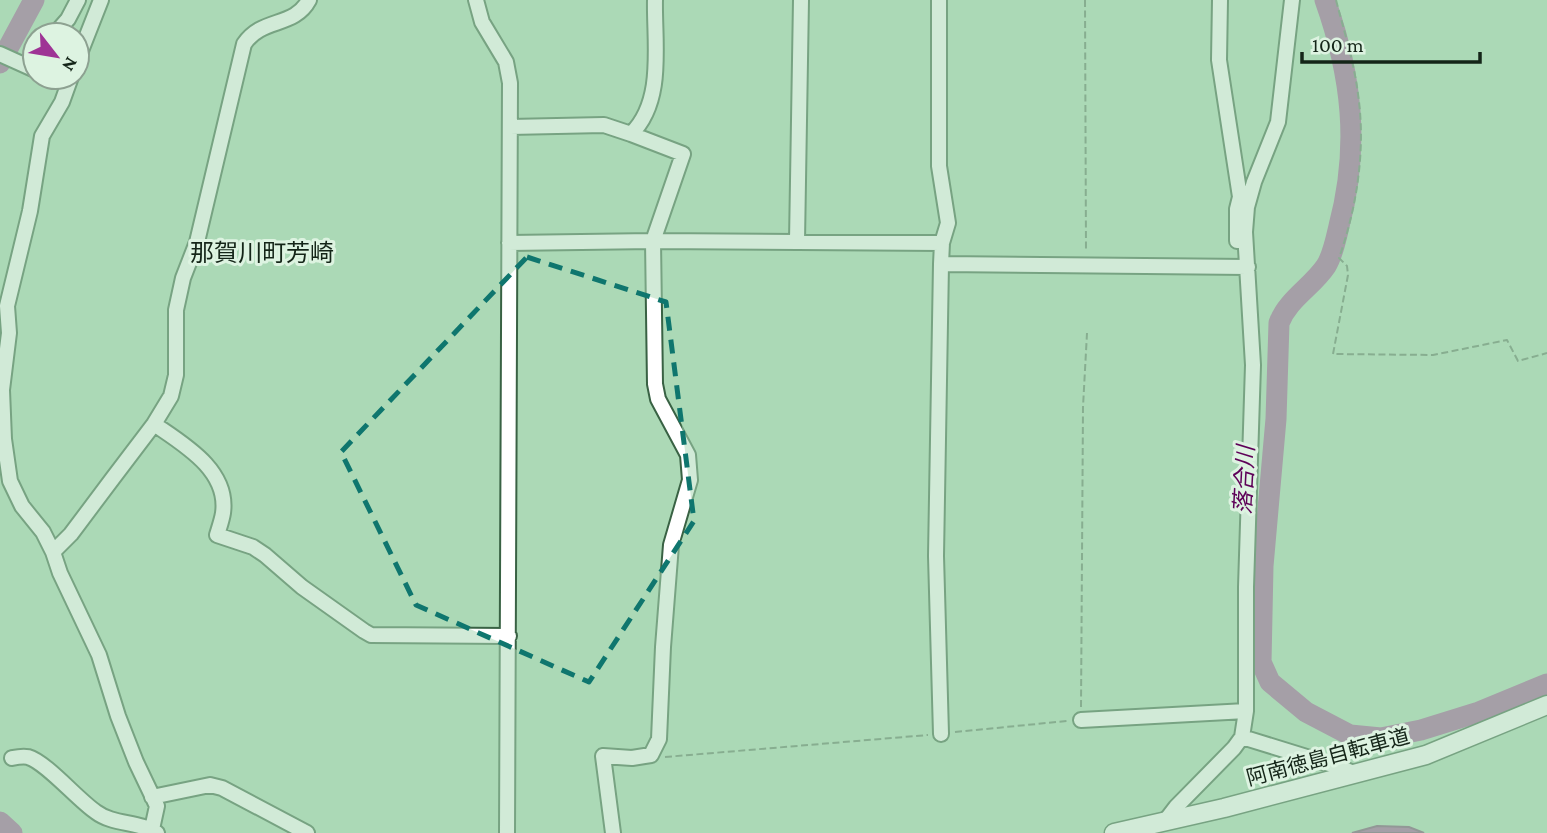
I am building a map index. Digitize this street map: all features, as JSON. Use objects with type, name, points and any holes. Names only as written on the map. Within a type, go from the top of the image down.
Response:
[{"type":"main road","name":"阿南徳島自転車道","points":[[1114,833],[1426,755],[1547,705]]},
{"type":"street","points":[[66,21],[79,0],[99,3],[91,24]]},
{"type":"street","points":[[53,552],[71,534],[154,424],[171,396],[176,375],[176,310],[183,278],[197,242],[244,44],[251,33],[263,26],[294,18],[309,0]]},
{"type":"street","points":[[476,0],[482,22],[506,62],[510,83],[507,833]]},
{"type":"street","points":[[631,134],[639,127],[654,94],[655,0]]},
{"type":"street","points":[[797,241],[801,0]]},
{"type":"street","points":[[939,0],[939,166],[948,223],[942,243],[941,264],[936,555],[941,734]]},
{"type":"street","points":[[1166,820],[1242,737],[1246,710],[1246,587],[1254,365],[1236,225],[1240,197],[1219,60],[1220,0]]},
{"type":"street","points":[[1243,267],[1247,207],[1278,122],[1292,0]]},
{"type":"street","points":[[0,54],[21,62]]},
{"type":"street","points":[[66,91],[42,136],[30,211],[7,306],[9,333],[2,390],[10,481],[22,506],[43,532],[99,655],[155,819]]},
{"type":"street","points":[[510,127],[604,125],[683,154],[653,241],[654,384],[658,399],[688,455],[691,480],[671,545],[659,739],[651,755],[632,758],[603,756],[613,833]]},
{"type":"street","points":[[509,243],[942,243]]},
{"type":"street","points":[[941,264],[1243,267]]},
{"type":"street","points":[[154,424],[199,456],[214,475],[223,496],[223,512],[217,535],[253,547],[302,587],[364,631],[371,635],[509,636]]},
{"type":"street","points":[[1081,720],[1246,710]]},
{"type":"street","points":[[1242,737],[1356,774]]},
{"type":"street","points":[[12,758],[26,756],[39,763],[102,817],[155,819],[210,785],[222,788],[307,833]]},
{"type":"path","points":[[1085,0],[1086,258]]},
{"type":"path","points":[[1336,0],[1354,71],[1360,119],[1358,181],[1353,214],[1339,258],[1347,266],[1348,275],[1333,354],[1433,355],[1507,340],[1517,361],[1547,353]]},
{"type":"path","points":[[651,755],[658,758],[1081,720],[1083,407],[1087,332]]},
{"type":"highlighted area","points":[[527,257],[666,302],[694,521],[589,682],[416,605],[341,452]]},
{"type":"shaded area","points":[[1377,826],[1409,827],[1424,833],[1352,833]]},
{"type":"waterway","points":[[0,63],[34,0]]},
{"type":"waterway","name":"落合川","points":[[1325,0],[1342,56],[1347,84],[1351,140],[1349,168],[1346,197],[1328,262],[1288,307],[1279,323],[1276,419],[1263,566],[1261,662],[1270,682],[1306,712],[1350,735],[1381,738],[1421,730],[1479,712],[1547,684]]},
{"type":"waterway","points":[[0,822],[12,833]]},
{"type":"district","name":"那賀川町芳崎","points":[[262,253]]}]
